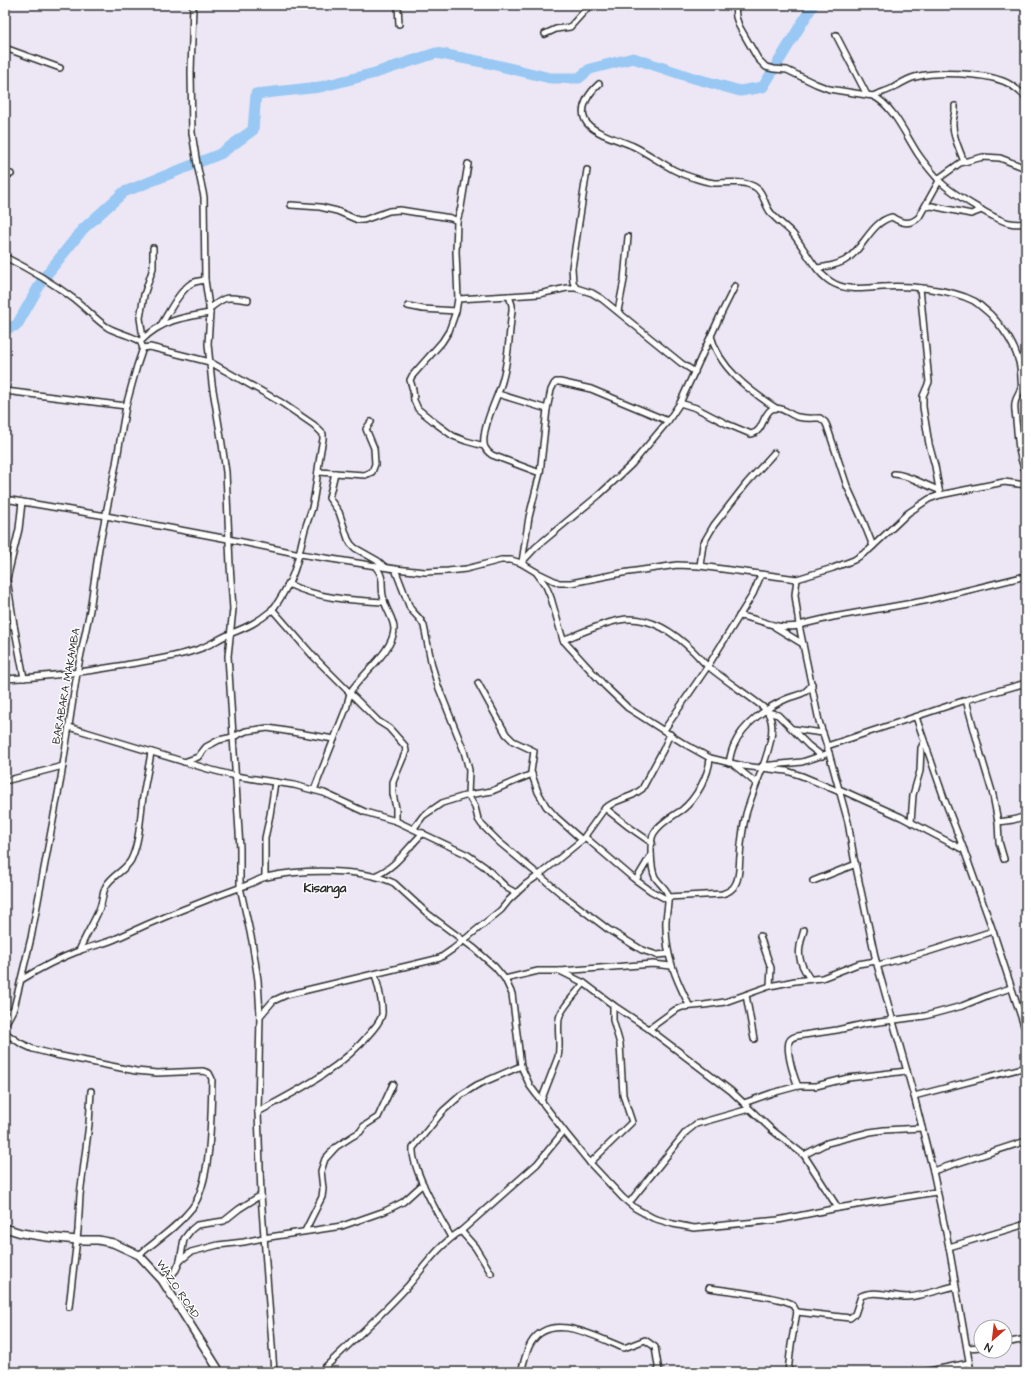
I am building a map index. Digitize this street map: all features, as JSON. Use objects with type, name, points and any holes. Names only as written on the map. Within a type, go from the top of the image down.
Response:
[{"type":"main road","name":"WAZO ROAD","points":[[5,1228],[21,1233],[47,1237],[77,1240],[98,1240],[113,1243],[139,1254],[162,1280],[220,1372]]},
{"type":"street","points":[[193,5],[191,72],[192,133],[204,197],[204,280],[210,311],[208,344],[212,384],[226,472],[228,538],[233,609],[228,656],[234,776],[240,848],[240,888],[252,941],[258,980],[260,1016],[258,1112],[260,1195],[274,1372]]},
{"type":"street","points":[[398,5],[399,24]]},
{"type":"street","points":[[546,34],[556,29],[570,27],[590,5]]},
{"type":"street","points":[[735,5],[736,17],[739,26],[758,59],[766,67],[774,70],[787,70],[829,89],[870,95],[883,102],[926,165],[945,187],[996,218],[1010,223],[1026,223]]},
{"type":"street","points":[[836,35],[870,95]]},
{"type":"street","points":[[5,48],[60,68]]},
{"type":"street","points":[[870,95],[891,89],[913,78],[927,74],[950,74],[990,77],[1004,81],[1013,86],[1026,97]]},
{"type":"street","points":[[599,84],[589,95],[584,108],[585,121],[590,127],[600,133],[635,147],[672,170],[683,175],[712,182],[734,182],[755,187],[761,192],[770,213],[789,229],[819,272],[835,284],[859,289],[884,286],[920,288],[954,293],[975,302],[1004,331],[1015,349],[1021,368],[1021,388],[1015,402],[1020,456],[1026,472]]},
{"type":"street","points":[[955,106],[956,114],[953,122],[953,130],[964,162]]},
{"type":"street","points":[[817,268],[826,267],[845,261],[885,219],[892,217],[899,222],[906,223],[915,221],[925,207],[939,180],[955,167],[964,162],[983,157],[1000,158],[1023,167],[1026,170]]},
{"type":"street","points":[[468,164],[461,207],[457,221],[456,252],[458,299],[456,311],[449,331],[442,342],[410,378],[414,400],[418,409],[446,431],[460,439],[484,446]]},
{"type":"street","points":[[576,288],[573,282],[572,268],[587,170]]},
{"type":"street","points":[[5,176],[11,174]]},
{"type":"street","points":[[291,205],[320,207],[336,211],[358,220],[364,220],[389,211],[400,210],[451,218],[457,221]]},
{"type":"street","points":[[925,207],[932,206],[972,214],[982,210]]},
{"type":"street","points":[[618,311],[624,280],[628,237]]},
{"type":"street","points":[[5,680],[98,671],[183,654],[199,649],[216,642],[230,633],[240,631],[252,625],[272,609],[288,584],[295,569],[311,510],[323,434],[319,429],[282,403],[210,362],[150,347],[143,348],[140,318],[144,295],[152,268],[153,248]]},
{"type":"street","points":[[5,257],[67,293],[106,326],[118,332],[142,340]]},
{"type":"street","points":[[161,325],[176,301],[190,284],[195,281],[204,280]]},
{"type":"street","points":[[521,563],[536,547],[599,495],[632,464],[668,421],[680,403],[735,286]]},
{"type":"street","points":[[458,299],[539,294],[567,288],[576,288],[592,293],[602,299],[681,363],[695,372]]},
{"type":"street","points":[[920,288],[929,382],[924,396],[923,407],[939,492]]},
{"type":"street","points":[[509,296],[512,311],[508,349],[503,378],[489,415],[484,437],[484,446],[487,452],[492,455],[540,473]]},
{"type":"street","points":[[142,340],[161,325],[180,318],[210,311],[227,297],[248,300]]},
{"type":"street","points":[[408,306],[429,310],[456,311]]},
{"type":"street","points":[[711,336],[719,353],[735,375],[752,392],[776,408],[799,418],[820,418],[825,422],[847,486],[873,546]]},
{"type":"street","name":"BARABARA MAKAMBA","points":[[5,1025],[14,1008],[36,912],[46,851],[63,766],[77,672],[90,610],[99,548],[126,406],[143,348]]},
{"type":"street","points":[[521,563],[529,517],[540,473],[547,409],[551,390],[556,382],[591,389],[668,421]]},
{"type":"street","points":[[5,391],[126,406]]},
{"type":"street","points":[[498,394],[547,409]]},
{"type":"street","points":[[680,403],[696,408],[727,424],[751,434],[757,432],[771,409],[776,408]]},
{"type":"street","points":[[318,472],[365,474],[372,472],[375,464],[374,448],[366,429],[371,422]]},
{"type":"street","points":[[700,566],[703,544],[711,529],[746,484],[774,453]]},
{"type":"street","points":[[335,473],[329,498],[342,517],[348,539],[355,548],[378,561],[385,567]]},
{"type":"street","points":[[894,474],[905,476],[939,492]]},
{"type":"street","points":[[5,499],[228,538],[300,554],[395,569],[424,572],[440,571],[466,568],[501,560],[511,560],[521,563],[559,583],[571,584],[596,578],[677,565],[700,566],[797,579],[845,564],[860,556],[908,514],[939,492],[1004,482],[1026,485]]},
{"type":"street","points":[[22,502],[19,529],[6,580],[24,678]]},
{"type":"street","points":[[314,790],[350,692],[379,659],[393,635],[394,629],[392,621],[382,594],[383,579],[381,572],[375,566]]},
{"type":"street","points":[[395,569],[412,612],[421,620],[424,626],[432,666],[438,686],[470,770],[468,795],[475,807],[478,819],[482,825],[499,842],[574,904],[630,944],[657,955],[668,954]]},
{"type":"street","points":[[536,572],[546,586],[551,598],[563,640],[605,686],[628,708],[694,750],[710,758],[731,764],[762,767],[797,775],[840,791],[911,822],[964,850]]},
{"type":"street","points":[[664,730],[708,666],[753,594],[761,574]]},
{"type":"street","points":[[772,626],[784,628],[833,617],[924,601],[1026,576]]},
{"type":"street","points":[[797,579],[795,595],[799,625],[819,721],[848,822],[877,963],[894,1021],[933,1171],[936,1192],[949,1247],[971,1372]]},
{"type":"street","points":[[288,584],[316,595],[353,601],[384,602]]},
{"type":"street","points":[[272,609],[313,656],[378,721],[389,728],[406,746],[406,751],[392,782],[392,794],[396,808],[396,821]]},
{"type":"street","points":[[739,616],[759,620],[803,644]]},
{"type":"street","points":[[563,640],[617,621],[630,619],[647,621],[665,629],[693,651],[708,666],[767,711],[778,715],[809,746],[822,756]]},
{"type":"street","points":[[5,628],[14,625]]},
{"type":"street","points":[[478,682],[506,734],[513,741],[534,751],[532,774],[538,792],[546,806],[556,817],[651,892],[668,899],[722,894],[735,886],[739,873],[744,825],[771,738],[772,719],[767,711]]},
{"type":"street","points":[[827,746],[966,700],[1026,683]]},
{"type":"street","points":[[731,764],[734,746],[743,731],[776,704],[794,696],[803,694],[812,684]]},
{"type":"street","points":[[966,700],[993,795],[998,822],[999,842],[1004,859]]},
{"type":"street","points":[[916,717],[947,808],[964,850],[993,931],[1026,1032]]},
{"type":"street","points":[[69,727],[234,776],[275,782],[324,792],[365,812],[414,828],[468,855],[485,867],[507,888],[516,893]]},
{"type":"street","points":[[184,762],[186,760],[198,757],[211,744],[219,740],[233,738],[246,731],[268,728],[334,739]]},
{"type":"street","points":[[793,729],[823,733]]},
{"type":"street","points":[[260,1016],[273,1001],[286,995],[440,958],[464,941],[502,910],[516,893],[584,838],[605,808],[615,802],[633,795],[642,789],[670,734]]},
{"type":"street","points":[[911,822],[913,795],[920,771],[921,748],[924,742]]},
{"type":"street","points":[[80,951],[85,936],[100,908],[106,886],[113,877],[124,870],[136,847],[151,752]]},
{"type":"street","points":[[762,767],[802,762],[829,753]]},
{"type":"street","points":[[689,1005],[668,954],[666,921],[668,899],[667,892],[655,876],[652,868],[652,835],[658,827],[687,806],[696,796],[708,771],[710,758]]},
{"type":"street","points":[[731,764],[756,783]]},
{"type":"street","points":[[5,780],[63,766]]},
{"type":"street","points":[[414,828],[423,816],[442,803],[468,795],[492,791],[512,782],[526,778],[532,774]]},
{"type":"street","points":[[265,877],[265,838],[275,782]]},
{"type":"street","points":[[605,808],[629,828],[652,843]]},
{"type":"street","points":[[998,822],[1026,816]]},
{"type":"street","points":[[373,877],[381,874],[393,864],[423,833]]},
{"type":"street","points":[[636,880],[651,855]]},
{"type":"street","points":[[813,881],[856,864]]},
{"type":"street","points":[[21,980],[46,966],[80,951],[114,939],[193,905],[265,877],[289,873],[326,871],[389,880],[428,914],[495,967],[505,979],[512,994],[521,1066],[530,1086],[590,1163],[635,1208],[653,1218],[694,1228],[778,1220],[838,1208],[936,1192]]},
{"type":"street","points":[[804,930],[799,946],[799,952],[804,971],[810,980]]},
{"type":"street","points":[[649,1029],[682,1006],[725,1002],[770,986],[822,978],[858,964],[877,963],[927,952],[993,931]]},
{"type":"street","points":[[760,936],[771,968],[770,986]]},
{"type":"street","points":[[505,979],[538,971],[560,971],[653,964],[672,966]]},
{"type":"street","points":[[560,971],[584,983],[612,1005],[649,1029],[683,1056],[715,1078],[772,1130],[804,1155],[838,1208]]},
{"type":"street","points":[[258,1112],[313,1082],[340,1063],[378,1023],[382,1015],[382,1004],[375,974]]},
{"type":"street","points":[[541,1101],[560,1050],[559,1020],[561,1011],[584,983]]},
{"type":"street","points":[[798,1086],[793,1076],[791,1061],[789,1042],[792,1038],[864,1024],[925,1016],[962,1006],[1011,988]]},
{"type":"street","points":[[746,995],[754,1039]]},
{"type":"street","points":[[590,1163],[632,1122],[623,1095],[620,1044],[613,1020],[612,1005]]},
{"type":"street","points":[[5,1051],[6,1033]]},
{"type":"street","points":[[6,1033],[20,1044],[33,1049],[111,1067],[157,1073],[203,1071],[211,1076],[211,1110],[208,1145],[206,1164],[199,1194],[193,1206],[184,1217],[139,1254]]},
{"type":"street","points":[[451,1237],[423,1184],[414,1158],[413,1148],[443,1111],[461,1095],[477,1085],[521,1066]]},
{"type":"street","points":[[914,1096],[1026,1067]]},
{"type":"street","points":[[744,1103],[798,1086],[816,1086],[848,1078],[907,1071]]},
{"type":"street","points":[[305,1231],[322,1197],[323,1189],[321,1171],[325,1159],[336,1147],[360,1132],[364,1126],[378,1117],[393,1084]]},
{"type":"street","points":[[69,1307],[77,1240],[80,1195],[89,1124],[91,1091]]},
{"type":"street","points":[[629,1203],[686,1132],[696,1124],[749,1109]]},
{"type":"street","points":[[804,1155],[827,1143],[870,1132],[922,1128]]},
{"type":"street","points":[[320,1372],[356,1339],[408,1285],[451,1237],[462,1231],[537,1164],[564,1131]]},
{"type":"street","points":[[933,1171],[1026,1141]]},
{"type":"street","points":[[180,1261],[191,1252],[203,1248],[342,1226],[385,1211],[403,1202],[423,1184]]},
{"type":"street","points":[[162,1280],[171,1276],[176,1270],[180,1261],[184,1239],[191,1230],[197,1226],[224,1221],[260,1195]]},
{"type":"street","points":[[949,1247],[1026,1224]]},
{"type":"street","points":[[462,1231],[491,1273]]},
{"type":"street","points":[[710,1288],[747,1293],[784,1301],[791,1304],[797,1312],[850,1318],[855,1314],[861,1296],[866,1294],[876,1293],[893,1297],[908,1297],[955,1286]]},
{"type":"street","points":[[788,1372],[790,1345],[797,1312]]},
{"type":"street","points":[[521,1372],[530,1344],[536,1336],[543,1331],[554,1327],[569,1328],[587,1332],[624,1348],[645,1340],[655,1347],[659,1372]]},
{"type":"street","points":[[1013,1342],[1026,1339]]},
{"type":"street","points":[[966,1348],[973,1347]]},
{"type":"street","points":[[924,1372],[969,1363]]},
{"type":"waterway","points":[[5,329],[17,325],[43,279],[83,229],[124,192],[220,154],[253,130],[256,94],[320,87],[375,73],[436,53],[488,63],[550,78],[579,78],[590,69],[633,58],[690,77],[740,91],[763,87],[813,5]]},
{"type":"district","name":"Kisanga","points":[[325,888]]}]
